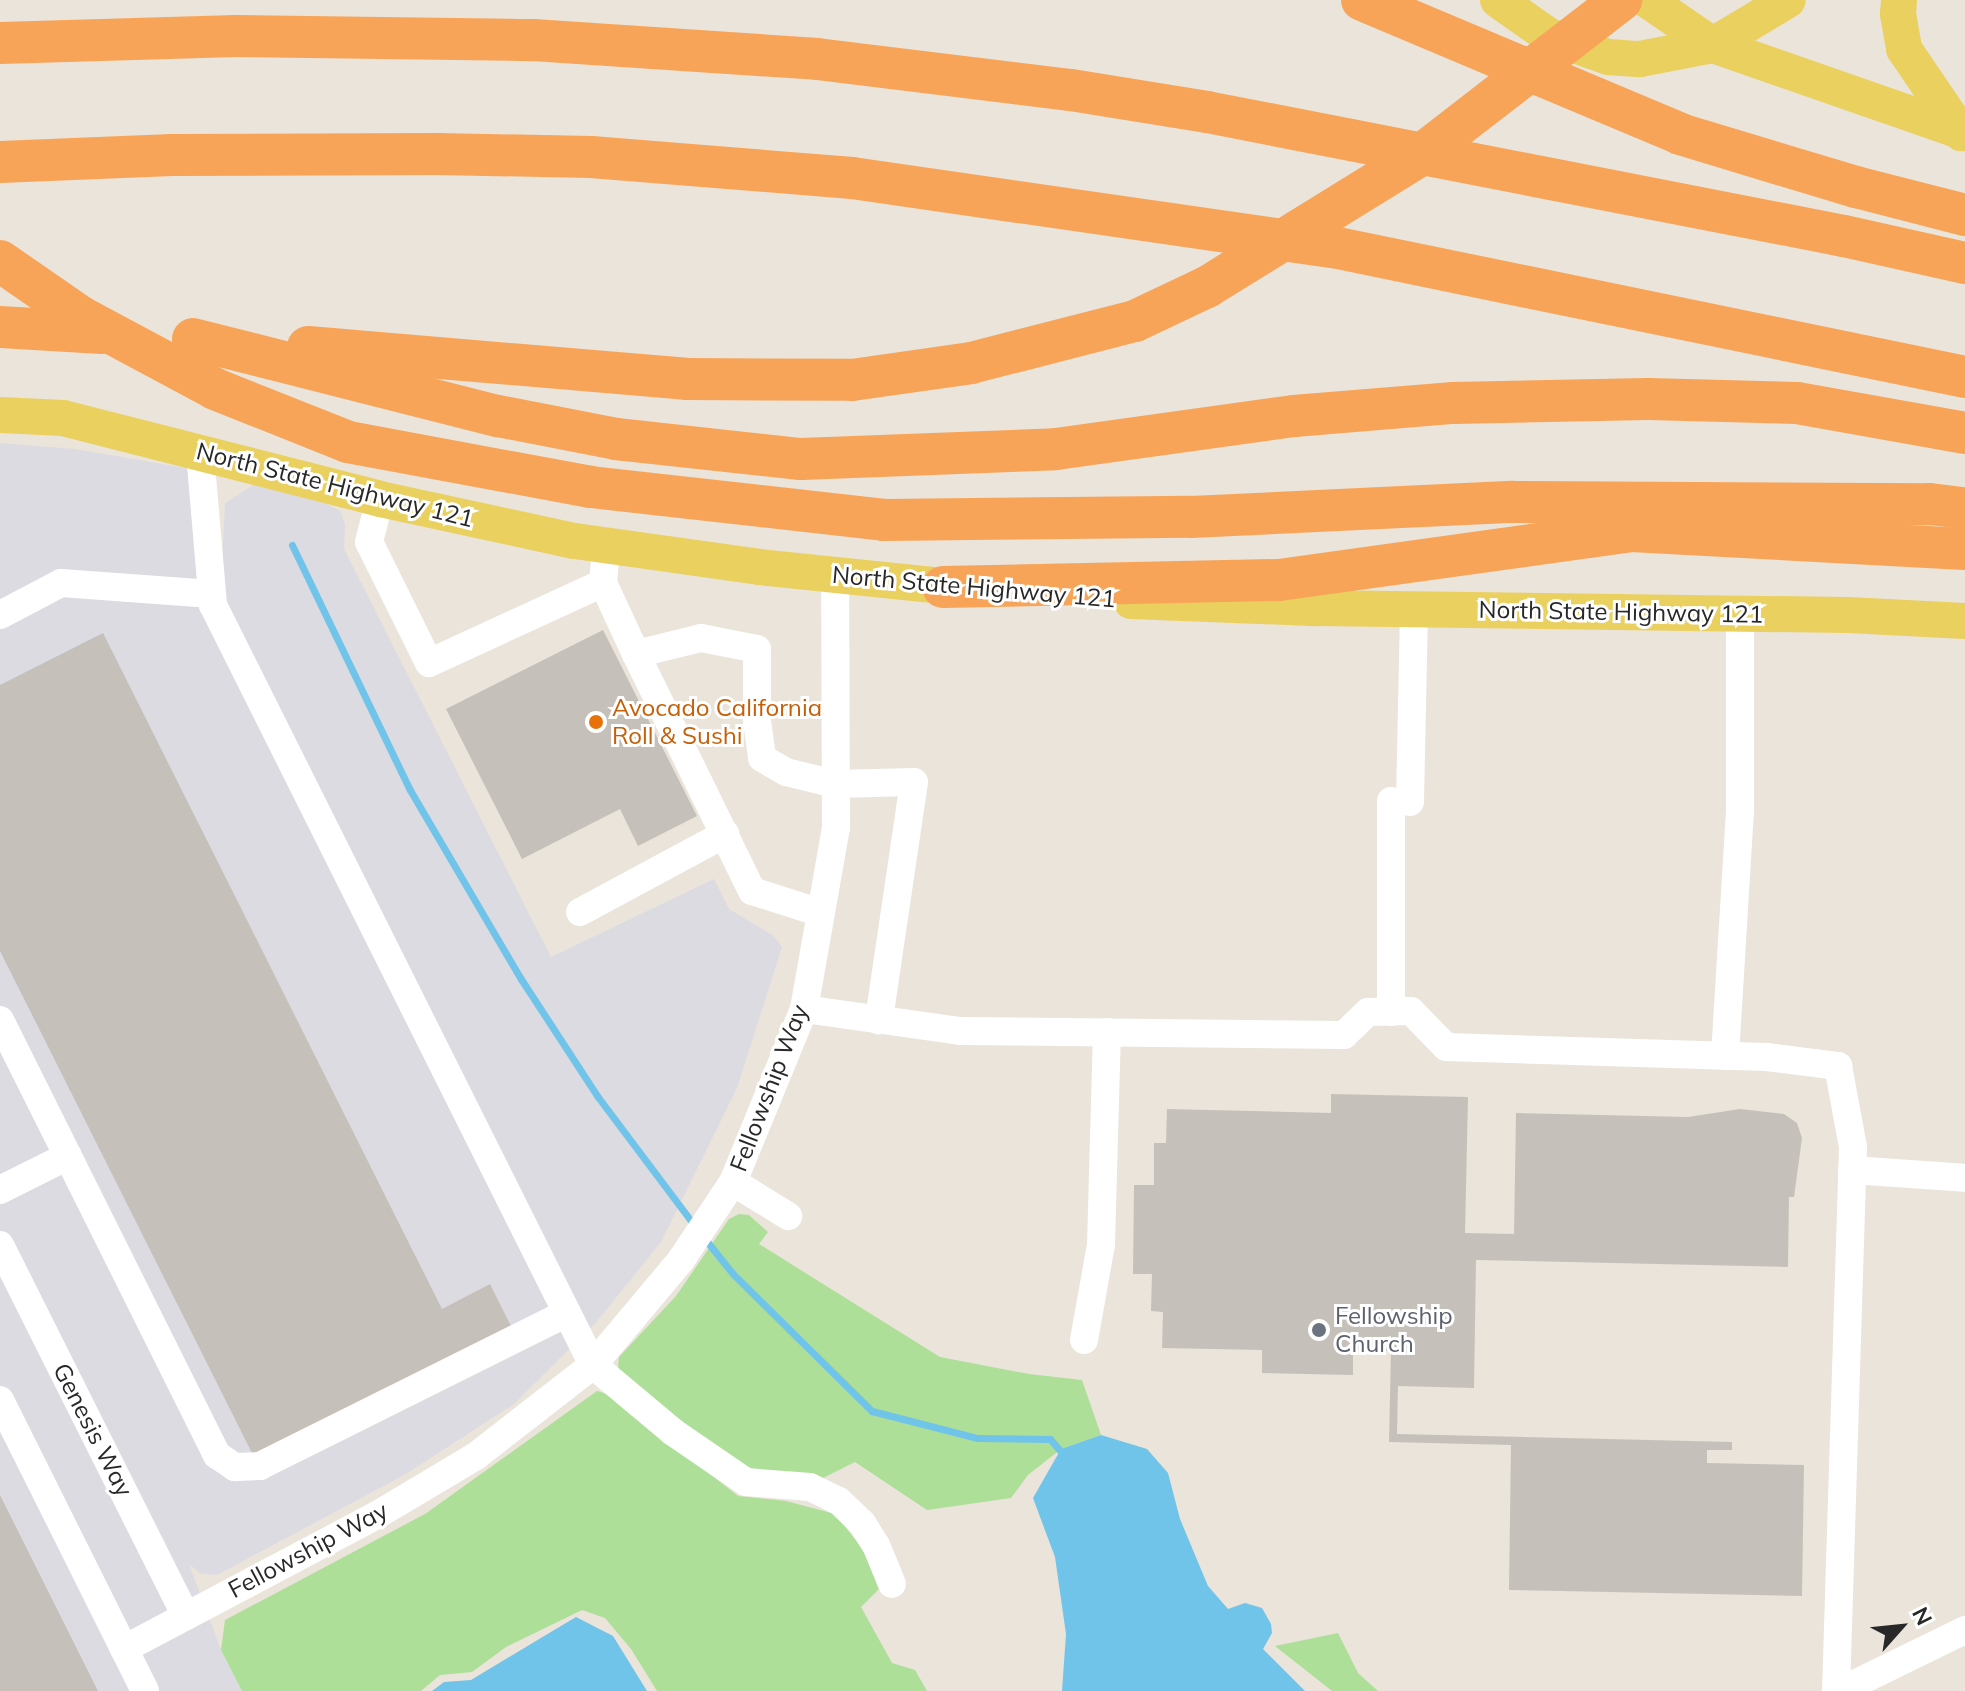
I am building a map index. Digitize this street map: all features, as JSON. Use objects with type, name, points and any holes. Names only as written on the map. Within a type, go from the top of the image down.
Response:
[{"type":"highway","points":[[1362,0],[1680,134],[1856,187],[1965,215]]},
{"type":"highway","points":[[0,327],[193,339],[686,379],[852,380],[971,363],[1135,321],[1207,287],[1422,154],[1621,0]]},
{"type":"highway","points":[[0,43],[236,36],[533,40],[817,59],[954,79],[1071,90],[1207,112],[1844,236],[1965,263]]},
{"type":"highway","points":[[0,162],[157,155],[591,157],[852,178],[1333,247],[1965,377]]},
{"type":"highway","points":[[0,261],[81,317],[215,389],[348,442],[591,487],[884,520],[1191,517],[1513,502],[1930,504],[1965,508]]},
{"type":"highway","points":[[193,339],[498,416],[616,439],[801,459],[1056,449],[1294,416],[1468,402],[1648,399],[1797,403],[1965,433]]},
{"type":"highway","points":[[943,587],[1279,580],[1631,531],[1965,549]]},
{"type":"main road","points":[[1498,0],[1549,36],[1608,57],[1640,59],[1713,45],[1788,0]]},
{"type":"main road","points":[[1647,0],[1713,45],[1963,133]]},
{"type":"main road","points":[[1899,0],[1898,14],[1904,49],[1963,133]]},
{"type":"main road","name":"North State Highway 121","points":[[0,415],[63,418],[380,499],[606,546],[943,587],[1090,600],[1965,621]]},
{"type":"street","points":[[200,453],[213,605],[593,1365],[673,1432],[746,1482],[810,1487],[839,1501],[862,1523],[876,1545],[892,1584]]},
{"type":"street","points":[[380,499],[369,542],[429,663],[603,583]]},
{"type":"street","points":[[606,546],[603,583],[752,891],[821,913]]},
{"type":"street","name":"Fellowship Way","points":[[124,1649],[377,1515],[476,1456],[593,1365],[681,1260],[733,1182],[804,1009],[836,827],[835,575]]},
{"type":"street","points":[[0,615],[61,583],[212,594]]},
{"type":"street","points":[[1391,1012],[1414,609]]},
{"type":"street","points":[[1725,1056],[1740,810],[1740,614]]},
{"type":"street","points":[[636,654],[701,638],[757,649],[757,721],[762,758],[786,772],[835,784],[914,782],[879,1020]]},
{"type":"street","points":[[580,912],[725,834]]},
{"type":"street","points":[[804,1009],[960,1031],[1344,1035],[1368,1012],[1411,1011],[1446,1047],[1725,1056],[1838,1066],[1853,1147],[1838,1691],[1965,1630]]},
{"type":"street","points":[[0,1020],[217,1455],[235,1467],[260,1466],[567,1313]]},
{"type":"street","points":[[1084,1340],[1101,1245],[1107,1032]]},
{"type":"street","points":[[0,1190],[68,1156]]},
{"type":"street","points":[[1852,1170],[1965,1178]]},
{"type":"street","points":[[733,1182],[788,1216]]},
{"type":"street","name":"Genesis Way","points":[[0,1245],[186,1616]]},
{"type":"street","points":[[0,1400],[145,1691]]},
{"type":"shaded area","points":[[0,443],[75,449],[186,468],[201,492],[195,561],[222,563],[225,503],[255,484],[321,501],[340,511],[345,524],[344,549],[551,957],[714,879],[729,909],[774,936],[782,947],[737,1088],[661,1242],[598,1320],[514,1404],[406,1474],[217,1575],[201,1574],[189,1564],[221,1650],[242,1691],[0,1691]]},
{"type":"green space","points":[[739,1214],[749,1215],[768,1232],[759,1244],[940,1357],[1029,1374],[1082,1380],[1101,1435],[1061,1449],[1028,1475],[1011,1498],[927,1510],[855,1462],[819,1480],[748,1474],[631,1387],[618,1369],[619,1357],[676,1296],[729,1219]]},
{"type":"green space","points":[[597,1391],[610,1395],[738,1496],[786,1501],[835,1514],[869,1557],[879,1589],[861,1607],[892,1663],[915,1670],[927,1691],[657,1691],[631,1649],[605,1618],[582,1610],[506,1647],[472,1672],[440,1675],[421,1691],[242,1691],[221,1650],[225,1620],[425,1514]]},
{"type":"green space","points":[[1338,1633],[1358,1673],[1378,1691],[1332,1691],[1275,1646]]},
{"type":"water","points":[[1101,1435],[1147,1449],[1168,1473],[1180,1519],[1208,1586],[1228,1609],[1245,1603],[1262,1608],[1271,1624],[1272,1633],[1263,1649],[1305,1691],[1062,1691],[1066,1634],[1055,1557],[1033,1498],[1061,1449]]},
{"type":"water","points":[[576,1617],[613,1636],[647,1691],[432,1691],[444,1682],[471,1680]]},
{"type":"building","points":[[603,630],[697,816],[638,846],[620,809],[522,859],[446,709]]},
{"type":"building","points":[[103,633],[442,1309],[490,1284],[512,1328],[254,1457],[0,951],[0,685]]},
{"type":"building","name":"Fellowship Church","points":[[1331,1094],[1468,1097],[1465,1233],[1514,1234],[1516,1113],[1688,1117],[1740,1109],[1784,1114],[1797,1123],[1802,1138],[1794,1197],[1789,1197],[1788,1267],[1476,1260],[1474,1388],[1398,1386],[1397,1434],[1732,1442],[1732,1450],[1707,1450],[1707,1463],[1804,1465],[1802,1596],[1509,1590],[1511,1445],[1389,1442],[1391,1351],[1353,1350],[1353,1375],[1262,1373],[1262,1350],[1162,1348],[1163,1312],[1151,1311],[1152,1274],[1133,1274],[1134,1185],[1154,1185],[1154,1143],[1166,1143],[1167,1109],[1331,1113]]},
{"type":"building","points":[[0,1495],[98,1691],[0,1691]]},
{"type":"waterway","points":[[292,545],[410,790],[521,979],[598,1097],[695,1226]]},
{"type":"waterway","points":[[705,1239],[733,1274],[872,1411],[977,1438],[1050,1439],[1064,1455]]},
{"type":"place","name":"Avocado California Roll & Sushi","points":[[596,722]]},
{"type":"place","name":"Fellowship Church","points":[[1319,1330]]}]
